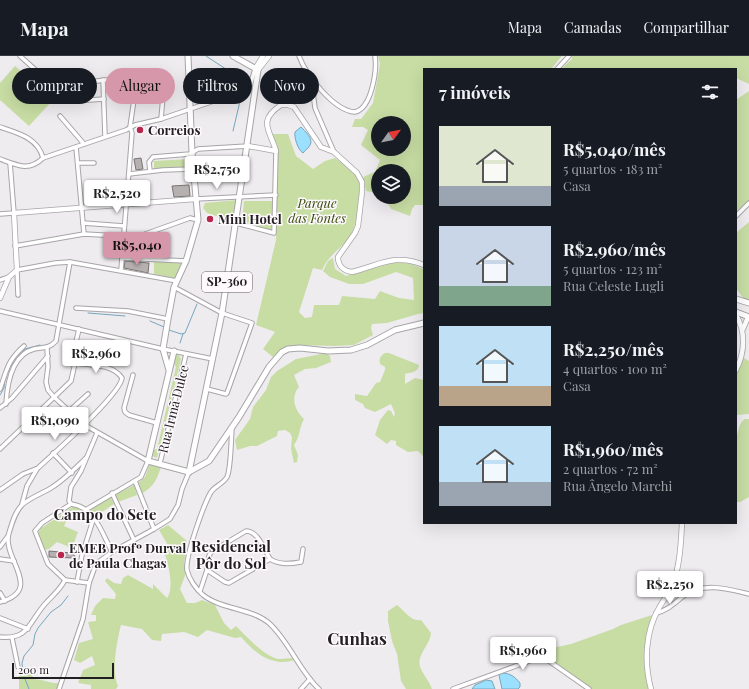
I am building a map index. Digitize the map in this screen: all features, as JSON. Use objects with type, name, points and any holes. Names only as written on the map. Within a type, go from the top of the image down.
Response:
[{"type":"main road","points":[[169,370],[163,349],[174,287],[186,261],[198,220],[192,153],[188,56]]},
{"type":"main road","points":[[233,56],[256,69]]},
{"type":"main road","points":[[256,69],[263,56]]},
{"type":"main road","points":[[256,69],[269,56]]},
{"type":"main road","name":"SP-360","points":[[189,472],[222,313],[248,146],[256,69]]},
{"type":"main road","points":[[276,151],[266,125],[272,112],[281,105],[291,106],[298,111],[321,146],[334,152],[357,173],[362,188],[357,229],[338,257],[342,268],[352,272],[383,261],[395,259],[410,260],[423,265]]},
{"type":"main road","points":[[248,146],[276,151]]},
{"type":"main road","points":[[0,298],[8,276],[17,270],[14,213],[195,199]]},
{"type":"main road","points":[[737,299],[748,304]]},
{"type":"main road","points":[[737,313],[749,316],[743,329]]},
{"type":"main road","points":[[737,315],[743,329],[744,341],[741,358],[737,368]]},
{"type":"main road","points":[[174,352],[148,461],[189,472],[209,461],[232,428],[269,367],[282,352],[288,349],[300,348],[328,351],[351,350],[364,346],[395,330],[423,323]]},
{"type":"main road","points":[[651,689],[647,671],[647,646],[656,613],[674,581],[680,551],[682,524]]},
{"type":"street","points":[[20,56],[68,98],[75,101],[104,99]]},
{"type":"street","points":[[299,56],[306,68]]},
{"type":"street","points":[[319,87],[324,94],[344,109],[352,112],[358,112],[364,107],[370,95],[376,67],[375,56]]},
{"type":"street","points":[[558,68],[569,56]]},
{"type":"street","points":[[252,80],[256,69]]},
{"type":"street","points":[[97,81],[103,80],[105,136]]},
{"type":"street","points":[[121,270],[132,133],[130,127],[134,104]]},
{"type":"street","points":[[161,119],[162,104]]},
{"type":"street","points":[[0,159],[29,167],[38,164],[43,158],[126,130],[130,127],[161,119],[205,104]]},
{"type":"street","points":[[314,104],[334,152]]},
{"type":"street","points":[[60,116],[84,144]]},
{"type":"street","points":[[0,127],[34,142],[43,158]]},
{"type":"street","points":[[150,171],[149,162],[153,157],[192,153],[198,149],[248,146]]},
{"type":"street","points":[[76,147],[84,234]]},
{"type":"street","points":[[236,223],[271,234],[274,233],[276,151]]},
{"type":"street","points":[[78,163],[94,162]]},
{"type":"street","points":[[0,214],[14,213],[10,163]]},
{"type":"street","points":[[129,174],[150,171],[193,169]]},
{"type":"street","points":[[195,199],[276,195]]},
{"type":"street","points":[[737,215],[749,203]]},
{"type":"street","points":[[15,246],[84,234],[141,237],[190,218],[198,220]]},
{"type":"street","points":[[84,223],[124,226]]},
{"type":"street","points":[[122,258],[186,261]]},
{"type":"street","points":[[6,404],[10,374],[19,359],[30,351],[46,348],[56,341],[70,262]]},
{"type":"street","points":[[18,295],[17,270],[55,263],[70,262],[177,281]]},
{"type":"street","points":[[0,280],[8,276]]},
{"type":"street","points":[[174,287],[222,313],[251,322],[252,325],[226,394],[207,389]]},
{"type":"street","points":[[76,308],[128,311],[168,319]]},
{"type":"street","points":[[0,311],[174,352],[213,359]]},
{"type":"street","points":[[0,449],[71,381],[75,363],[72,359],[79,329]]},
{"type":"street","points":[[0,389],[4,374],[13,359],[24,346]]},
{"type":"street","points":[[46,348],[48,356],[46,382],[48,390],[54,397],[83,424],[96,433],[148,461],[141,476],[135,481],[112,493],[87,509]]},
{"type":"street","name":"Rua Irmã Dulce","points":[[160,463],[186,354]]},
{"type":"street","points":[[0,408],[6,404],[48,356]]},
{"type":"street","points":[[13,359],[19,359]]},
{"type":"street","points":[[0,547],[8,536],[12,523],[22,504],[30,479],[38,468],[112,396],[122,381],[122,378],[116,371],[75,363]]},
{"type":"street","points":[[133,375],[124,408],[125,412],[129,415],[157,423]]},
{"type":"street","points":[[69,411],[88,394]]},
{"type":"street","points":[[232,428],[227,476],[210,495],[189,552],[187,570],[192,582],[211,600],[259,617],[269,624],[289,646],[310,679],[319,689]]},
{"type":"street","points":[[71,504],[71,487],[81,471],[96,433]]},
{"type":"street","points":[[53,453],[72,473]]},
{"type":"street","points":[[22,504],[72,473],[86,458]]},
{"type":"street","points":[[0,490],[23,474],[38,468]]},
{"type":"street","points":[[59,689],[82,619],[89,583],[96,564],[112,552],[170,519],[176,511],[189,472]]},
{"type":"street","points":[[135,481],[154,529]]},
{"type":"street","points":[[112,493],[134,540]]},
{"type":"street","points":[[89,583],[65,580],[48,564],[35,531],[42,523],[71,504],[78,505],[87,509],[94,517],[112,552]]},
{"type":"street","points":[[77,582],[82,555],[94,517]]},
{"type":"street","points":[[200,591],[207,570],[208,556],[211,552],[246,531],[256,535],[270,559],[274,562],[289,564],[301,562],[303,549]]},
{"type":"street","points":[[0,602],[5,601],[15,595],[21,585],[20,576],[14,561],[8,536]]},
{"type":"street","points":[[0,559],[14,561]]},
{"type":"street","points":[[207,570],[229,583],[270,559]]},
{"type":"street","points":[[0,637],[12,638],[28,629],[44,605],[61,587],[65,580]]},
{"type":"street","points":[[656,613],[664,611],[686,595],[697,590],[725,588],[749,594]]},
{"type":"street","points":[[0,593],[5,601]]},
{"type":"street","points":[[0,618],[28,629]]},
{"type":"street","points":[[12,638],[18,667]]},
{"type":"street","points":[[453,689],[540,658],[549,661],[589,689]]},
{"type":"street","points":[[301,689],[310,679]]},
{"type":"green space","points":[[378,56],[562,56],[552,68],[423,68],[423,205],[415,205],[410,216],[391,209],[388,204],[411,204],[411,164],[378,164],[380,160],[375,156],[411,156],[411,116],[371,116],[371,153],[361,145],[368,130],[363,127],[352,127],[355,119],[361,119],[373,103],[380,64]]},
{"type":"green space","points":[[572,56],[749,56],[749,84],[737,78],[737,68],[562,68],[572,59]]},
{"type":"green space","points":[[12,69],[12,104],[49,104],[29,126],[0,100],[0,83]]},
{"type":"green space","points":[[749,91],[749,200],[737,211],[737,99]]},
{"type":"green space","name":"Parque das Fontes","points":[[271,134],[288,134],[296,156],[313,169],[325,161],[335,158],[354,173],[359,182],[360,189],[359,207],[352,233],[327,261],[322,270],[313,268],[299,312],[305,318],[312,317],[314,305],[339,305],[342,296],[375,299],[380,291],[399,298],[414,300],[413,278],[396,272],[363,284],[349,284],[330,277],[323,271],[328,261],[333,258],[335,269],[346,276],[397,262],[411,264],[423,269],[423,313],[387,323],[372,324],[371,328],[373,335],[354,345],[296,345],[281,351],[273,357],[263,349],[275,332],[256,325],[276,240],[277,151]]},
{"type":"green space","points":[[189,159],[189,169],[154,170],[154,161]]},
{"type":"green space","points":[[371,174],[371,192],[366,191],[363,177]]},
{"type":"green space","points":[[237,200],[234,222],[207,213],[203,208],[205,203]]},
{"type":"green space","points":[[244,201],[275,201],[271,232],[242,222]]},
{"type":"green space","points":[[749,222],[749,300],[743,298],[737,289],[737,232]]},
{"type":"green space","points":[[154,262],[181,263],[176,279],[154,274]]},
{"type":"green space","points":[[326,353],[330,356],[331,362],[316,368],[305,369],[294,375],[299,387],[296,391],[294,399],[295,404],[298,412],[304,419],[294,445],[298,455],[297,462],[294,463],[291,449],[292,437],[290,433],[285,430],[278,431],[277,436],[257,446],[250,446],[237,450],[235,440],[250,419],[253,407],[266,390],[271,377],[277,371],[296,359]]},
{"type":"green space","points":[[385,353],[389,353],[419,365],[416,371],[405,374],[405,384],[415,378],[423,380],[423,456],[418,451],[408,452],[396,445],[396,441],[391,440],[387,444],[375,435],[380,420],[388,410],[391,411],[394,417],[395,413],[391,404],[375,412],[365,408],[363,404],[355,400],[355,394],[367,396],[376,383],[380,382],[385,370],[385,367],[380,364],[381,356]]},
{"type":"green space","points":[[178,354],[181,359],[157,458],[152,456],[154,450],[157,449],[176,367],[173,362],[175,355]]},
{"type":"green space","points":[[742,357],[749,361],[749,414],[737,415],[737,360]]},
{"type":"green space","points":[[745,419],[749,419],[749,497],[737,502],[737,438],[741,424]]},
{"type":"green space","points":[[151,464],[161,467],[149,489],[141,494],[138,483],[145,477]]},
{"type":"green space","points":[[134,485],[137,495],[118,502],[115,495]]},
{"type":"green space","points":[[110,496],[114,504],[96,516],[90,509]]},
{"type":"green space","points":[[74,506],[79,506],[82,510],[71,511],[64,526],[78,532],[72,548],[57,542],[49,549],[44,550],[38,533],[40,529]]},
{"type":"green space","points":[[168,525],[187,541],[184,563],[186,573],[180,589],[187,603],[195,603],[202,600],[215,605],[224,623],[231,630],[236,626],[256,646],[275,658],[293,658],[295,660],[279,662],[265,658],[241,637],[235,638],[207,630],[198,637],[184,632],[162,634],[161,641],[152,640],[142,629],[121,625],[115,656],[115,672],[118,686],[116,689],[91,689],[91,685],[78,683],[83,670],[95,665],[92,656],[80,663],[74,660],[79,643],[93,639],[88,622],[96,621],[96,615],[91,615],[95,606],[103,598],[115,599],[116,594],[105,581],[107,578],[114,583],[121,584],[123,578],[128,575],[153,589],[153,584],[167,598],[170,583],[165,555],[169,547],[159,530]]},
{"type":"green space","points":[[397,605],[411,618],[421,620],[431,633],[421,655],[420,664],[422,672],[432,689],[406,689],[401,681],[397,654],[392,641],[388,621],[388,611]]},
{"type":"green space","points":[[652,615],[647,633],[645,652],[649,689],[592,689],[552,661],[553,654],[550,652],[534,656],[533,652],[571,644]]},
{"type":"green space","points":[[26,666],[32,671],[33,679],[60,683],[58,689],[19,689],[19,676],[21,670]]},
{"type":"water","points":[[301,127],[311,140],[311,143],[303,153],[298,147],[295,135],[295,132]]},
{"type":"water","points":[[502,673],[514,677],[520,683],[520,687],[518,689],[502,689],[499,675]]},
{"type":"water","points":[[486,680],[492,681],[495,689],[472,689],[475,685]]},
{"type":"building","points":[[141,158],[143,169],[136,170],[134,159]]},
{"type":"building","points":[[189,185],[190,196],[174,197],[172,186]]},
{"type":"building","points":[[125,261],[149,263],[148,273],[124,268]]},
{"type":"building","name":"EMEB Profº Durval de Paula Chagas","points":[[49,551],[71,553],[75,556],[75,558],[49,557]]},
{"type":"waterway","points":[[206,56],[224,68]]},
{"type":"waterway","points":[[233,131],[239,104]]},
{"type":"waterway","points":[[169,330],[181,334],[185,333],[197,304]]},
{"type":"waterway","points":[[88,313],[125,316]]},
{"type":"waterway","points":[[150,321],[164,327]]},
{"type":"waterway","points":[[180,343],[183,334]]},
{"type":"waterway","points":[[9,368],[25,349],[40,345]]},
{"type":"waterway","points":[[0,395],[4,388],[5,378]]},
{"type":"waterway","points":[[29,689],[23,674],[22,663],[24,656],[33,645],[38,628],[51,612],[61,605],[68,596]]},
{"type":"place","name":"Correios","points":[[140,130]]},
{"type":"place","name":"Mini Hotel","points":[[210,219]]},
{"type":"place","name":"EMEB Profº Durval de Paula Chagas","points":[[61,555]]},
{"type":"district","name":"Campo do Sete","points":[[105,515]]},
{"type":"district","name":"Residencial Pôr do Sol","points":[[231,556]]},
{"type":"district","name":"Cunhas","points":[[357,639]]}]
